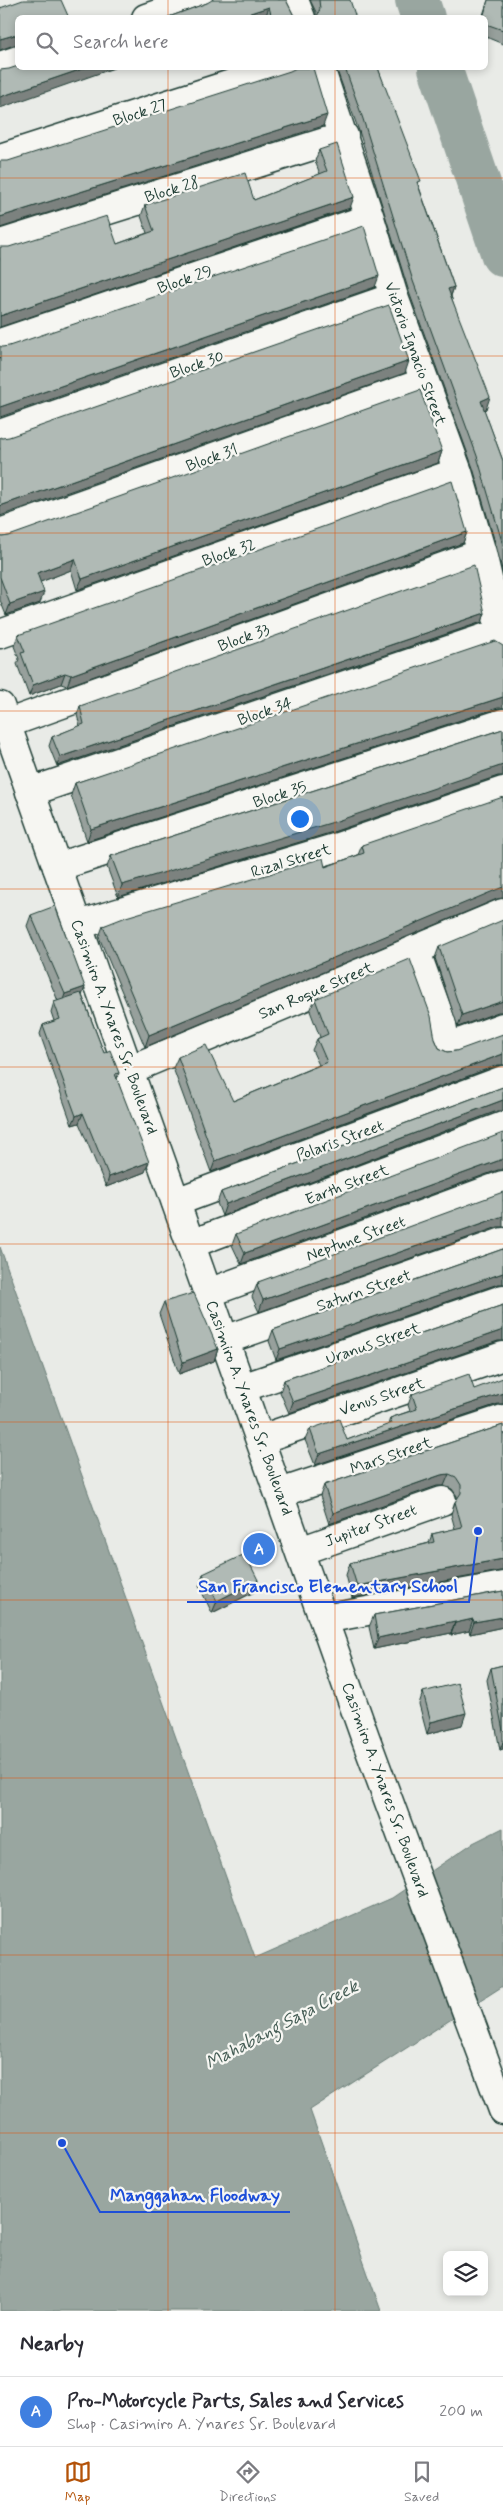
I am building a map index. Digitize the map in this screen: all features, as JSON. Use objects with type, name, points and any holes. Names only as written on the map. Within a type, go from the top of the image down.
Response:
[{"type":"street","points":[[155,15],[198,0]]},
{"type":"street","points":[[294,0],[300,15]]},
{"type":"street","points":[[0,66],[15,61]]},
{"type":"street","name":"Block 27","points":[[0,158],[274,70]]},
{"type":"street","name":"Victorio Ignacio Street","points":[[321,70],[344,136],[394,297],[458,472],[482,553],[501,638]]},
{"type":"street","name":"Block 28","points":[[0,244],[344,136]]},
{"type":"street","name":"Block 29","points":[[0,343],[370,218]]},
{"type":"street","name":"Block 30","points":[[0,434],[394,297]]},
{"type":"street","name":"Block 31","points":[[0,533],[425,382]]},
{"type":"street","name":"Block 32","points":[[0,634],[458,472]]},
{"type":"street","name":"Block 33","points":[[3,715],[482,553]]},
{"type":"street","name":"Block 34","points":[[30,792],[501,638]]},
{"type":"street","name":"Casimiro A. Ynares Sr. Boulevard","points":[[3,715],[395,1821],[498,2098]]},
{"type":"street","name":"Block 35","points":[[57,866],[503,723]]},
{"type":"street","name":"Rizal Street","points":[[78,925],[338,847],[503,791]]},
{"type":"street","name":"San Roque Street","points":[[129,1070],[503,913]]},
{"type":"street","points":[[415,949],[442,1024],[446,1048],[503,1027]]},
{"type":"street","name":"Polaris Street","points":[[176,1202],[503,1080]]},
{"type":"street","name":"Earth Street","points":[[191,1244],[503,1126]]},
{"type":"street","name":"Neptune Street","points":[[208,1293],[503,1185]]},
{"type":"street","name":"Saturn Street","points":[[225,1340],[503,1242]]},
{"type":"street","name":"Uranus Street","points":[[242,1388],[503,1299]]},
{"type":"street","name":"Venus Street","points":[[260,1439],[503,1356]]},
{"type":"street","name":"Mars Street","points":[[280,1493],[503,1418]]},
{"type":"street","name":"Jupiter Street","points":[[300,1551],[442,1501]]},
{"type":"street","points":[[324,1619],[503,1586]]},
{"type":"water","name":"Mahabang Sapa Creek","points":[[0,1247],[255,1958],[392,1898],[473,1843],[503,1828],[503,1986],[310,2110],[381,2311],[0,2311]]},
{"type":"building","points":[[23,0],[61,0],[68,15],[15,15],[15,35],[0,39],[0,8]]},
{"type":"building","points":[[212,0],[286,0],[294,15],[271,15],[269,7],[244,15],[174,15]]},
{"type":"building","points":[[319,0],[350,0],[355,15],[318,15],[320,9]]},
{"type":"building","points":[[488,0],[503,0],[503,30],[488,25],[488,15],[484,15]]},
{"type":"building","points":[[15,67],[15,70],[79,70],[0,97],[0,70]]},
{"type":"building","points":[[314,70],[327,115],[0,217],[0,161],[8,161],[290,71]]},
{"type":"building","points":[[346,70],[379,70],[421,181],[417,182],[454,287],[448,289],[490,397],[481,401],[503,461],[503,545],[477,456],[413,281],[363,119]]},
{"type":"building","points":[[337,144],[354,197],[0,316],[0,247],[9,247],[107,216],[117,244],[154,231],[145,205],[245,173],[254,200],[327,171],[319,150]]},
{"type":"building","points":[[364,226],[379,276],[0,407],[0,346],[9,346]]},
{"type":"building","points":[[389,305],[409,361],[0,506],[0,437],[9,437]]},
{"type":"building","points":[[420,390],[442,451],[82,579],[75,559],[37,573],[44,592],[10,604],[0,577],[0,536],[9,536]]},
{"type":"building","points":[[452,481],[467,532],[71,675],[65,673],[33,685],[21,653],[25,652],[18,635]]},
{"type":"building","points":[[474,565],[485,613],[60,757],[52,737],[84,724],[80,706]]},
{"type":"building","points":[[495,641],[503,646],[503,697],[91,829],[75,783]]},
{"type":"building","points":[[503,729],[503,765],[337,821],[122,885],[111,856]]},
{"type":"building","points":[[503,797],[503,887],[149,1035],[103,926],[126,917],[323,858],[325,867],[364,853],[362,845]]},
{"type":"building","points":[[55,906],[85,987],[65,994],[31,915]]},
{"type":"building","points":[[503,920],[503,1001],[462,1015],[439,947]]},
{"type":"building","points":[[410,959],[431,1016],[435,1039],[439,1048],[447,1052],[456,1051],[503,1034],[503,1054],[215,1161],[178,1057],[206,1045],[233,1101],[327,1062],[317,1039],[328,1034],[315,999]]},
{"type":"building","points":[[81,993],[104,1053],[110,1050],[119,1073],[115,1074],[149,1162],[109,1177],[83,1113],[76,1116],[43,1025],[60,1019],[54,1002]]},
{"type":"building","points":[[503,1087],[503,1100],[226,1204],[221,1192]]},
{"type":"building","points":[[503,1133],[503,1159],[245,1253],[236,1234]]},
{"type":"building","points":[[503,1192],[503,1216],[263,1300],[257,1286],[258,1282]]},
{"type":"building","points":[[503,1249],[503,1273],[280,1349],[273,1330]]},
{"type":"building","points":[[194,1293],[218,1349],[183,1362],[164,1302]]},
{"type":"building","points":[[503,1305],[503,1330],[293,1402],[284,1380]]},
{"type":"building","points":[[469,1374],[474,1389],[503,1378],[503,1393],[319,1454],[310,1429],[339,1419],[347,1440],[392,1423],[390,1418],[417,1409],[412,1394]]},
{"type":"building","points":[[503,1425],[503,1559],[357,1586],[350,1563],[434,1542],[432,1534],[462,1527],[455,1502],[461,1493],[461,1485],[456,1477],[449,1474],[441,1475],[333,1513],[324,1485]]},
{"type":"building","points":[[245,1554],[258,1580],[217,1601],[203,1574]]},
{"type":"building","points":[[503,1591],[503,1617],[474,1622],[473,1619],[455,1623],[455,1621],[378,1638],[374,1615]]},
{"type":"building","points":[[503,1665],[503,1731],[491,1668]]},
{"type":"building","points":[[458,1683],[466,1713],[431,1722],[423,1692]]},
{"type":"waterway","points":[[417,0],[422,15]]},
{"type":"waterway","points":[[441,70],[503,255]]},
{"type":"place","name":"San Francisco Elementary School","points":[[478,1531]]},
{"type":"place","name":"Pro-Motorcycle Parts, Sales and Services","points":[[259,1549]]},
{"type":"place","name":"Manggahan Floodway","points":[[62,2143]]}]
